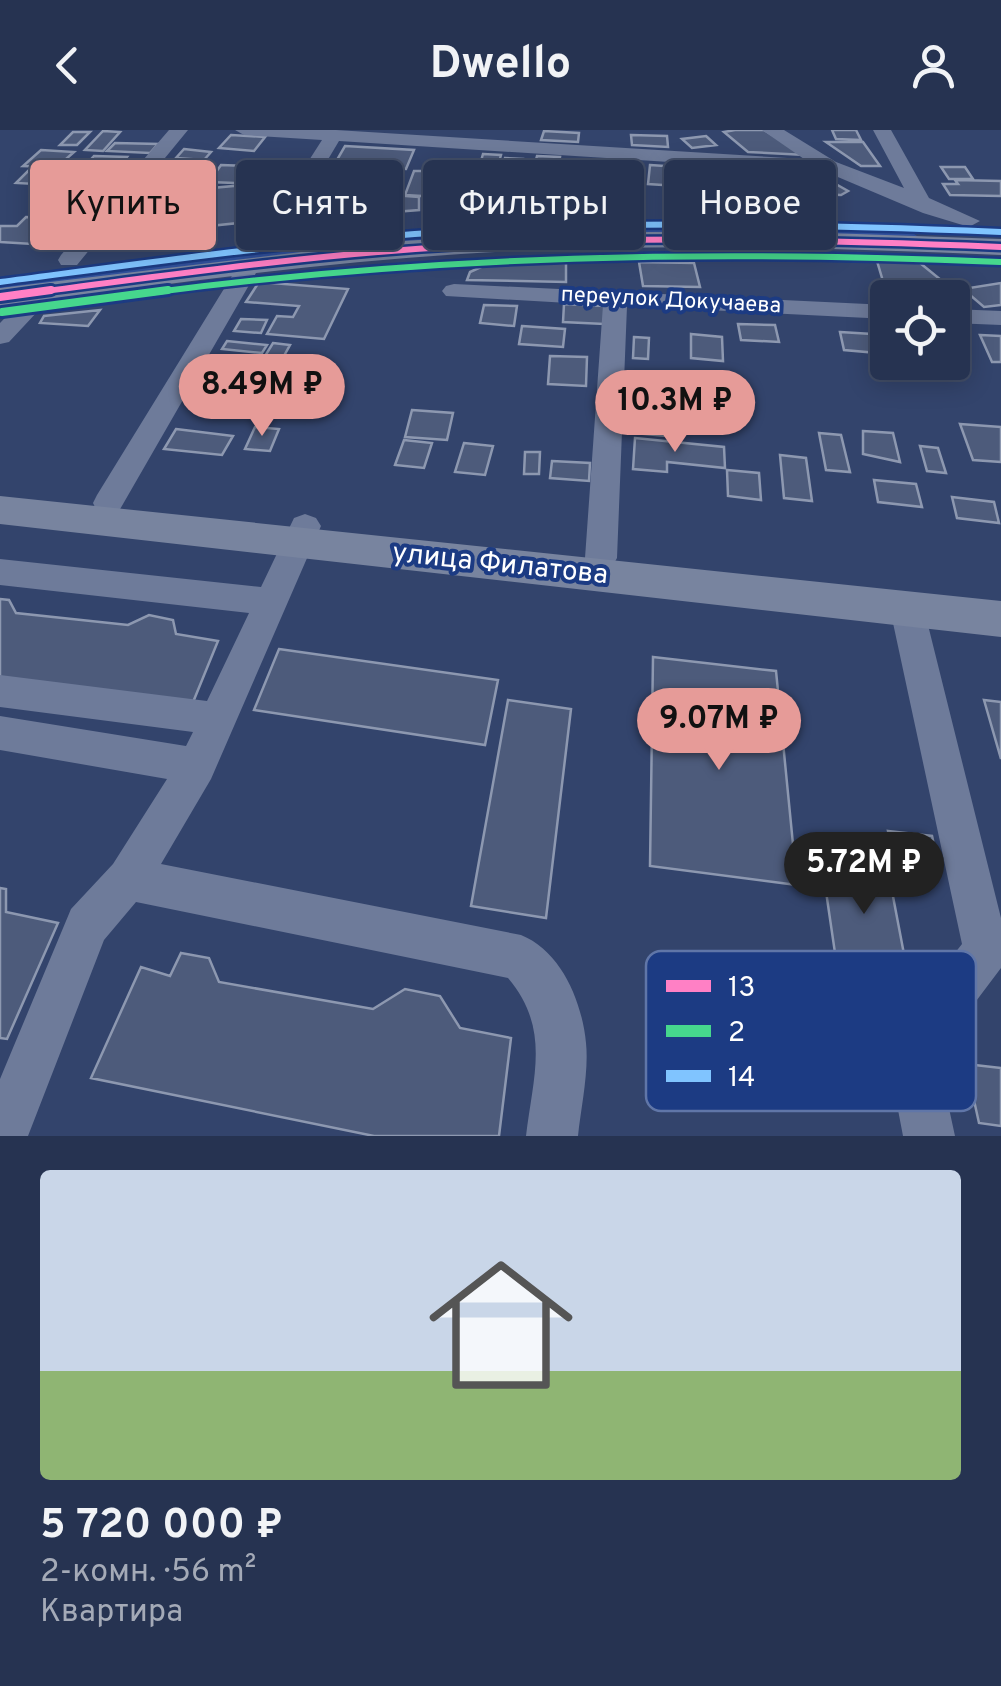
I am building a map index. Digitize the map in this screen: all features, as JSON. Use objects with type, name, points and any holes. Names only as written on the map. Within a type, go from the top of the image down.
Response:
[{"type":"main road","points":[[403,225],[701,212],[976,237]]},
{"type":"main road","points":[[0,297],[380,251],[533,242],[976,237]]},
{"type":"main road","points":[[0,268],[236,239]]},
{"type":"main road","points":[[0,492],[108,504],[301,534],[601,558],[1001,599]]},
{"type":"main road","name":"улица Филатова","points":[[0,510],[301,534],[1001,619]]},
{"type":"street","points":[[68,260],[178,130]]},
{"type":"street","points":[[244,130],[734,160]]},
{"type":"street","points":[[771,130],[820,160]]},
{"type":"street","points":[[882,130],[976,237]]},
{"type":"street","points":[[318,160],[334,135]]},
{"type":"street","points":[[836,169],[976,237]]},
{"type":"street","points":[[108,504],[249,266]]},
{"type":"street","name":"переулок Докучаева","points":[[454,291],[870,311]]},
{"type":"street","points":[[0,337],[44,292]]},
{"type":"street","points":[[601,558],[615,298]]},
{"type":"street","points":[[970,317],[1001,318]]},
{"type":"street","points":[[2,1136],[87,925],[128,880],[197,766],[301,534]]},
{"type":"street","points":[[0,572],[270,602]]},
{"type":"street","points":[[908,609],[986,950],[976,963]]},
{"type":"street","points":[[0,691],[218,719]]},
{"type":"street","points":[[0,733],[197,766]]},
{"type":"street","points":[[128,880],[521,958],[548,989],[562,1043],[552,1136]]},
{"type":"street","points":[[924,1111],[929,1136]]},
{"type":"shaded area","points":[[644,223],[664,223],[664,234],[644,234]]},
{"type":"shaded area","points":[[836,224],[903,226],[917,236],[836,234]]},
{"type":"shaded area","points":[[421,232],[423,245],[403,248],[403,234]]},
{"type":"shaded area","points":[[380,250],[0,290],[0,284],[230,251]]},
{"type":"building","points":[[764,130],[806,155],[748,152],[724,132]]},
{"type":"building","points":[[832,130],[856,130],[861,140],[836,139]]},
{"type":"building","points":[[103,131],[120,132],[103,151],[85,150]]},
{"type":"building","points":[[544,131],[579,133],[578,142],[541,140]]},
{"type":"building","points":[[73,132],[90,132],[77,145],[60,145]]},
{"type":"building","points":[[231,135],[265,137],[254,151],[219,148]]},
{"type":"building","points":[[631,135],[667,136],[668,147],[632,145]]},
{"type":"building","points":[[706,136],[716,145],[692,148],[682,139]]},
{"type":"building","points":[[826,142],[863,142],[880,166],[861,166]]},
{"type":"building","points":[[115,143],[158,144],[150,153],[107,151]]},
{"type":"building","points":[[345,146],[414,150],[406,169],[403,160],[337,160]]},
{"type":"building","points":[[184,149],[211,152],[204,160],[176,158]]},
{"type":"building","points":[[41,150],[74,152],[65,160],[30,160],[30,166],[23,166]]},
{"type":"building","points":[[483,154],[501,155],[500,160],[481,160]]},
{"type":"building","points":[[94,156],[127,157],[124,160],[90,160]]},
{"type":"building","points":[[537,156],[560,157],[559,160],[536,160]]},
{"type":"building","points":[[221,165],[236,166],[236,182],[216,182]]},
{"type":"building","points":[[650,165],[664,166],[664,185],[648,184]]},
{"type":"building","points":[[941,167],[965,167],[973,179],[949,179]]},
{"type":"building","points":[[30,169],[30,184],[16,183]]},
{"type":"building","points":[[414,171],[423,171],[422,196],[405,195]]},
{"type":"building","points":[[955,180],[1001,181],[1001,196],[950,195],[943,184],[958,184]]},
{"type":"building","points":[[836,184],[848,191],[836,195]]},
{"type":"building","points":[[236,186],[236,223],[216,225],[216,188]]},
{"type":"building","points":[[403,196],[419,197],[419,210],[403,211]]},
{"type":"building","points":[[30,217],[30,244],[0,242],[0,226],[17,226]]},
{"type":"building","points":[[877,261],[920,263],[941,280],[883,280]]},
{"type":"building","points":[[492,262],[566,263],[566,282],[467,280],[470,272]]},
{"type":"building","points":[[639,262],[694,263],[700,287],[643,286]]},
{"type":"building","points":[[259,282],[348,289],[324,339],[267,334],[277,316],[293,317],[299,306],[246,302]]},
{"type":"building","points":[[1001,283],[1001,305],[984,307],[970,295],[970,288]]},
{"type":"building","points":[[564,304],[605,306],[604,324],[563,322]]},
{"type":"building","points":[[484,305],[517,306],[514,326],[480,323]]},
{"type":"building","points":[[100,310],[88,326],[40,323],[44,316]]},
{"type":"building","points":[[241,319],[267,320],[261,333],[234,331]]},
{"type":"building","points":[[738,324],[775,325],[779,342],[741,340]]},
{"type":"building","points":[[522,326],[565,329],[563,347],[519,344]]},
{"type":"building","points":[[840,332],[870,334],[870,352],[844,350]]},
{"type":"building","points":[[691,334],[722,337],[723,361],[691,358]]},
{"type":"building","points":[[980,335],[1001,336],[1001,362],[992,362]]},
{"type":"building","points":[[634,337],[649,338],[648,359],[633,358]]},
{"type":"building","points":[[227,341],[267,345],[262,353],[222,349]]},
{"type":"building","points":[[273,343],[290,345],[280,363],[262,361]]},
{"type":"building","points":[[550,356],[587,357],[586,386],[548,384]]},
{"type":"building","points":[[217,368],[244,370],[234,389],[206,387]]},
{"type":"building","points":[[644,373],[694,377],[694,392],[643,388]]},
{"type":"building","points":[[631,390],[649,392],[649,405],[631,403]]},
{"type":"building","points":[[412,410],[453,413],[447,440],[405,437]]},
{"type":"building","points":[[636,417],[678,421],[679,437],[635,433]]},
{"type":"building","points":[[960,424],[1001,427],[1001,462],[973,460]]},
{"type":"building","points":[[255,427],[279,429],[270,451],[245,449]]},
{"type":"building","points":[[176,429],[233,436],[222,455],[164,449]]},
{"type":"building","points":[[863,431],[893,433],[900,462],[863,454]]},
{"type":"building","points":[[819,433],[841,435],[850,472],[826,470]]},
{"type":"building","points":[[635,438],[724,447],[725,468],[667,462],[667,472],[633,469]]},
{"type":"building","points":[[404,440],[432,443],[424,468],[395,465]]},
{"type":"building","points":[[464,443],[493,446],[485,475],[455,472]]},
{"type":"building","points":[[920,446],[938,448],[946,473],[927,471]]},
{"type":"building","points":[[525,452],[540,452],[539,474],[524,474]]},
{"type":"building","points":[[780,455],[806,458],[812,501],[784,498]]},
{"type":"building","points":[[552,461],[590,463],[589,481],[550,478]]},
{"type":"building","points":[[727,470],[759,473],[761,500],[728,496]]},
{"type":"building","points":[[874,480],[916,484],[922,507],[878,502]]},
{"type":"building","points":[[952,497],[994,502],[999,523],[957,518]]},
{"type":"building","points":[[0,599],[9,600],[16,613],[128,625],[149,615],[173,620],[176,634],[218,641],[189,712],[0,685]]},
{"type":"building","points":[[279,649],[498,680],[485,745],[254,710]]},
{"type":"building","points":[[653,657],[776,671],[797,885],[650,866]]},
{"type":"building","points":[[508,700],[571,709],[546,918],[471,906]]},
{"type":"building","points":[[984,700],[1001,702],[1001,759]]},
{"type":"building","points":[[888,831],[932,836],[940,871],[895,866]]},
{"type":"building","points":[[818,837],[883,844],[903,951],[835,951]]},
{"type":"building","points":[[0,888],[6,889],[6,912],[58,923],[7,1039],[0,1038]]},
{"type":"building","points":[[181,953],[209,958],[219,982],[373,1009],[405,989],[440,996],[460,1028],[511,1038],[499,1136],[374,1136],[91,1078],[141,967],[170,976]]},
{"type":"building","points":[[976,1065],[1001,1068],[1001,1126],[979,1123]]},
{"type":"transit line","name":"14","points":[[0,282],[288,246],[528,228],[731,224],[1001,232]]},
{"type":"transit line","name":"13","points":[[0,297],[288,261],[528,243],[731,239],[1001,247]]},
{"type":"transit line","name":"2","points":[[2,312],[289,276],[529,258],[731,254],[1000,262]]}]
